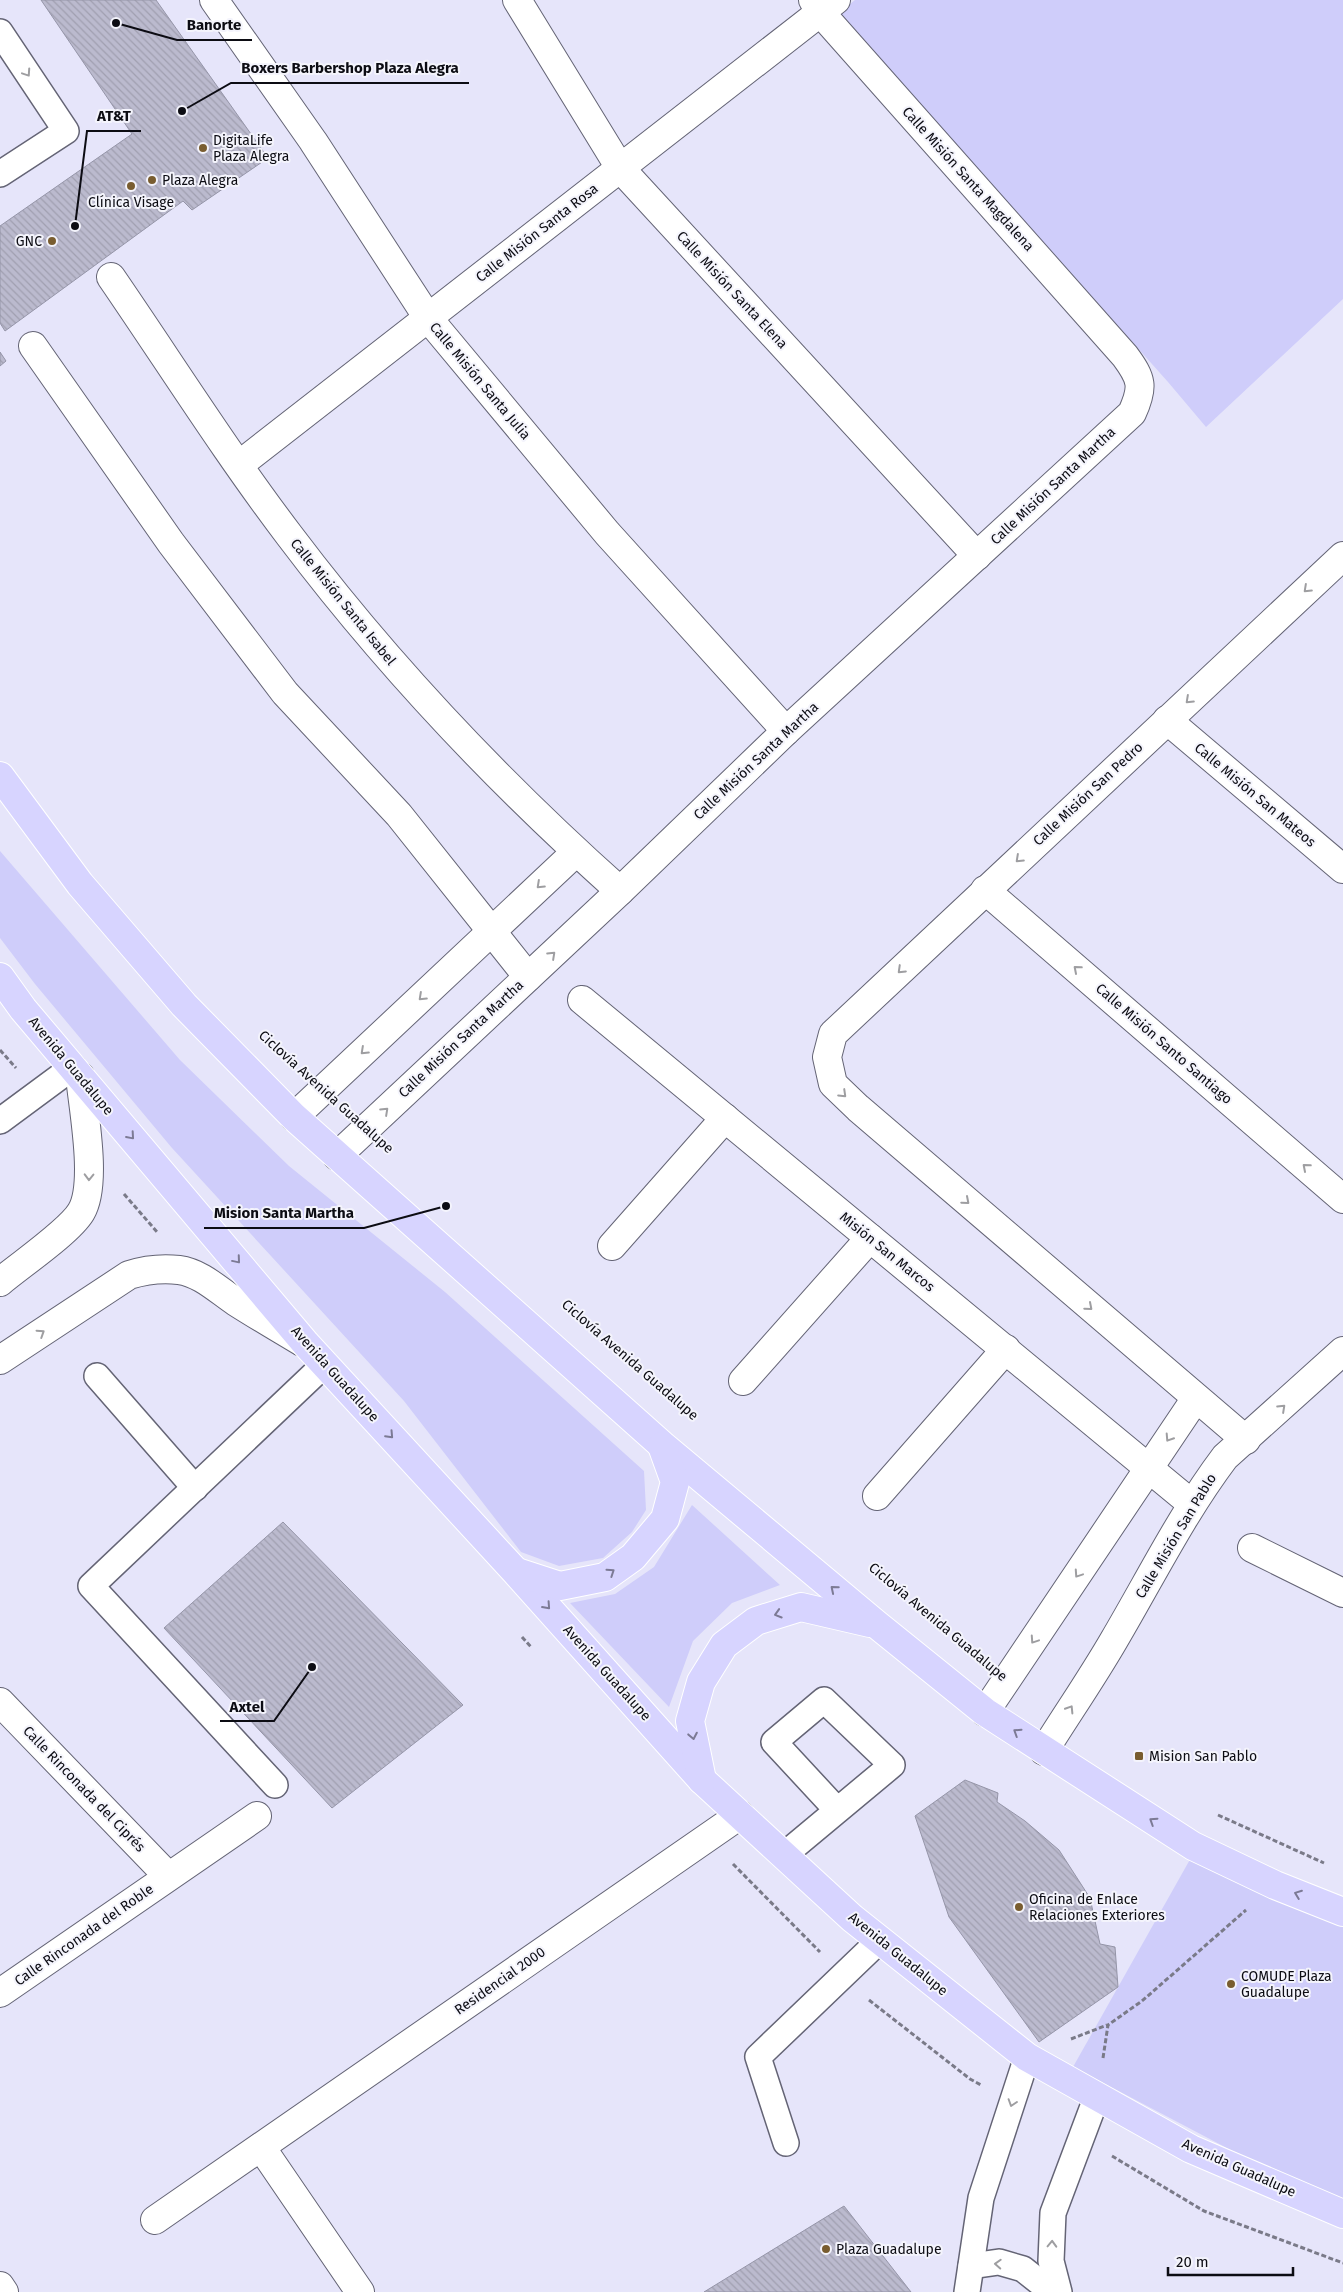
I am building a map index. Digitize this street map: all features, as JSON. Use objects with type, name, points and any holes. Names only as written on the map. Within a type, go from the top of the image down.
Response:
[{"type":"main road","points":[[0,776],[80,884],[184,1005],[294,1116],[337,1156],[662,1445],[876,1624],[985,1712],[1193,1846],[1275,1885],[1343,1912]]},
{"type":"main road","name":"Avenida Guadalupe","points":[[0,978],[23,1009],[306,1344],[515,1571],[702,1780],[740,1815],[852,1918],[1027,2057],[1192,2149],[1343,2214]]},
{"type":"main road","points":[[515,1571],[560,1586],[605,1577],[633,1557],[665,1519],[675,1482],[662,1445]]},
{"type":"main road","points":[[702,1780],[690,1721],[701,1682],[724,1645],[756,1621],[801,1607],[876,1624]]},
{"type":"street","name":"Calle Misión Santa Julia","points":[[214,0],[313,141],[428,318],[607,533],[786,731]]},
{"type":"street","name":"Calle Misión Santa Elena","points":[[516,0],[620,168],[977,556]]},
{"type":"street","name":"Calle Misión Santa Rosa","points":[[239,466],[620,168],[823,4]]},
{"type":"street","name":"Calle Misión Santa Magdalena","points":[[823,4],[1125,356]]},
{"type":"street","name":"Calle Misión Santa Isabel","points":[[111,276],[239,466],[289,535],[396,668],[460,738],[576,852],[620,891]]},
{"type":"street","points":[[34,346],[171,543],[284,693],[399,815],[528,977]]},
{"type":"street","name":"Calle Misión Santa Martha","points":[[337,1156],[620,891],[786,731],[1132,413],[1140,395],[1138,374],[1125,356]]},
{"type":"street","name":"Calle Misión San Pedro","points":[[1196,1398],[832,1084],[826,1057],[833,1034],[1343,556]]},
{"type":"street","name":"Calle Misión San Mateos","points":[[1167,720],[1343,869]]},
{"type":"street","points":[[294,1116],[576,852]]},
{"type":"street","name":"Calle Misión Santo Santiago","points":[[985,890],[1343,1198]]},
{"type":"street","name":"Misión San Marcos","points":[[582,1000],[1192,1504]]},
{"type":"street","points":[[0,1282],[71,1224],[82,1212],[88,1191],[89,1171],[76,1071]]},
{"type":"street","points":[[612,1246],[725,1118]]},
{"type":"street","points":[[743,1381],[870,1238]]},
{"type":"street","points":[[0,1360],[129,1275],[145,1270],[160,1269],[180,1270],[196,1275],[306,1344]]},
{"type":"street","points":[[877,1496],[1006,1349]]},
{"type":"street","name":"Calle Misión San Pablo","points":[[1044,1751],[1113,1642],[1192,1504],[1225,1457],[1343,1351]]},
{"type":"street","points":[[985,1712],[1196,1398],[1246,1440]]},
{"type":"street","points":[[1252,1548],[1343,1593]]},
{"type":"street","name":"Calle Rinconada del Ciprés","points":[[0,1702],[168,1876]]},
{"type":"street","name":"Residencial 2000","points":[[155,2220],[740,1815]]},
{"type":"street","name":"Calle Rinconada del Roble","points":[[0,1993],[257,1816]]},
{"type":"street","points":[[261,2147],[360,2292]]},
{"type":"street","points":[[0,2286],[4,2292]]},
{"type":"lane","points":[[0,32],[66,131],[0,174]]},
{"type":"lane","points":[[0,1120],[76,1071]]},
{"type":"lane","points":[[275,1785],[91,1586],[325,1364]]},
{"type":"lane","points":[[97,1376],[194,1488]]},
{"type":"lane","points":[[784,1855],[892,1765],[824,1700],[774,1742],[837,1810]]},
{"type":"lane","points":[[786,2143],[758,2057],[880,1940]]},
{"type":"lane","points":[[966,2292],[981,2198],[1027,2057]]},
{"type":"lane","points":[[1060,2292],[1051,2261],[1053,2214],[1097,2096]]},
{"type":"lane","points":[[971,2266],[999,2262],[1023,2269],[1052,2292]]},
{"type":"path","points":[[1211,1812],[1325,1864]]},
{"type":"path","points":[[1097,2096],[1108,2025],[1142,2001],[1275,1885]]},
{"type":"shaded area","points":[[855,0],[1343,0],[1343,299],[1206,427],[839,13]]},
{"type":"shaded area","points":[[0,851],[180,1060],[289,1166],[445,1292],[644,1471],[646,1510],[632,1532],[603,1558],[559,1566],[521,1552],[404,1401],[172,1148],[35,984],[0,938]]},
{"type":"shaded area","points":[[692,1505],[780,1585],[732,1603],[693,1641],[669,1707],[570,1603],[615,1594],[654,1567]]},
{"type":"shaded area","name":"COMUDE Plaza Guadalupe","points":[[1201,1840],[1343,1901],[1343,2209],[1073,2067]]},
{"type":"building","name":"Plaza Alegra","points":[[41,0],[156,0],[268,158],[192,210],[183,201],[5,331],[0,323],[0,226],[132,134]]},
{"type":"building","points":[[0,352],[6,361],[0,366]]},
{"type":"building","points":[[283,1522],[463,1705],[332,1808],[164,1628]]},
{"type":"building","name":"Oficina de Enlace Relaciones Exteriores","points":[[965,1780],[998,1793],[997,1802],[1025,1821],[1059,1850],[1090,1898],[1100,1944],[1115,1947],[1118,1987],[1039,2042],[949,1917],[915,1816]]},
{"type":"building","name":"Plaza Guadalupe","points":[[844,2206],[911,2292],[704,2292]]},
{"type":"place","name":"Banorte","points":[[116,23]]},
{"type":"place","name":"Boxers Barbershop Plaza Alegra","points":[[182,111]]},
{"type":"place","name":"DigitaLife Plaza Alegra","points":[[203,148]]},
{"type":"place","name":"Plaza Alegra","points":[[152,180]]},
{"type":"place","name":"Clínica Visage","points":[[131,186]]},
{"type":"place","name":"AT&T","points":[[75,226]]},
{"type":"place","name":"GNC","points":[[52,241]]},
{"type":"place","name":"Mision Santa Martha","points":[[446,1206]]},
{"type":"place","name":"Axtel","points":[[312,1667]]},
{"type":"place","name":"Mision San Pablo","points":[[1139,1756]]},
{"type":"place","name":"Oficina de Enlace Relaciones Exteriores","points":[[1019,1907]]},
{"type":"place","name":"COMUDE Plaza Guadalupe","points":[[1231,1984]]},
{"type":"place","name":"Plaza Guadalupe","points":[[826,2249]]}]
